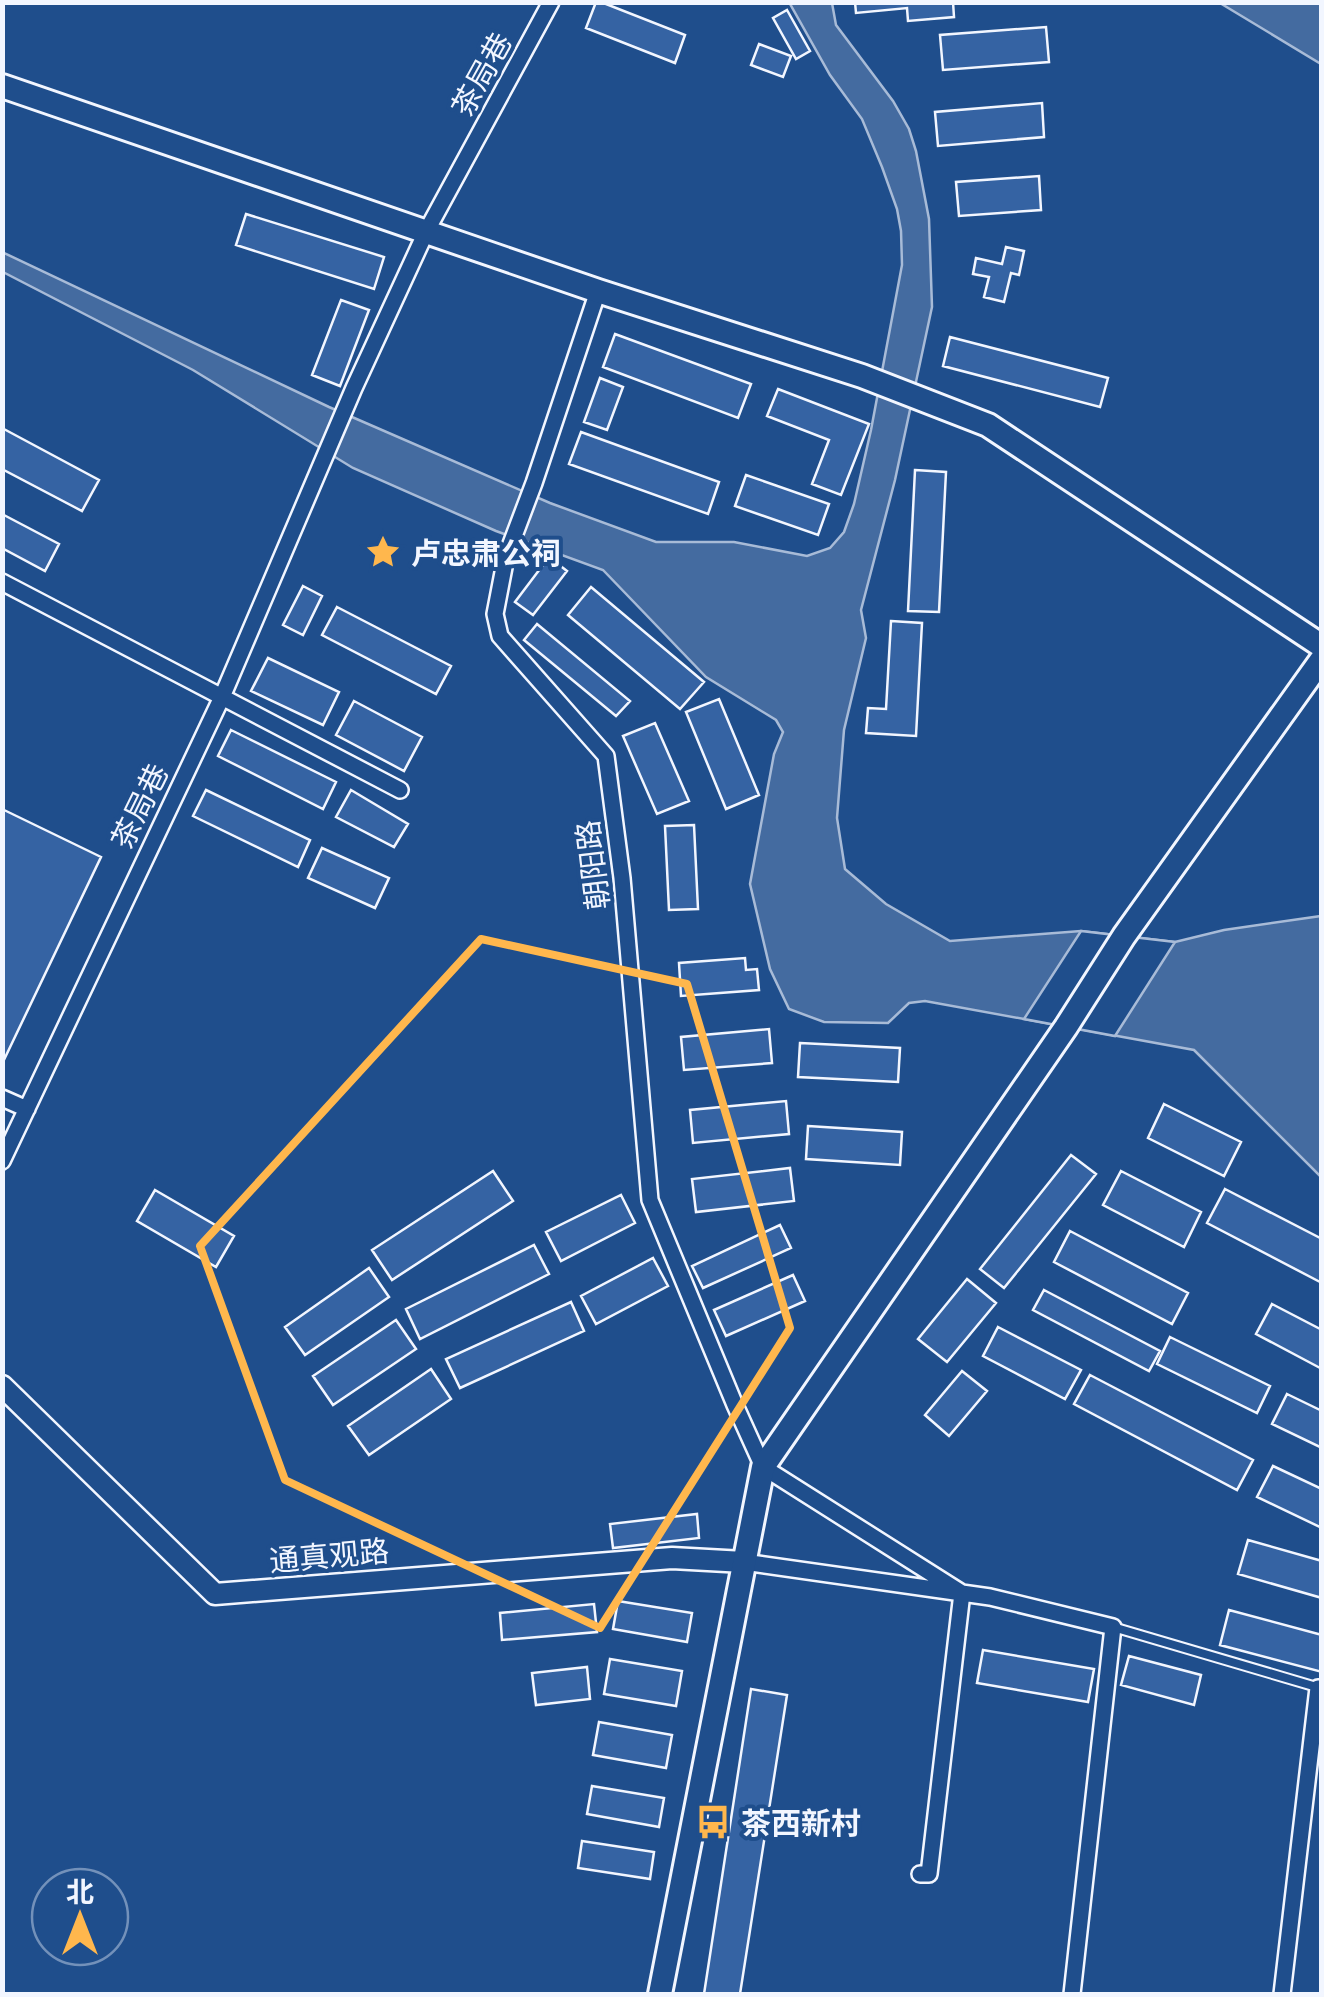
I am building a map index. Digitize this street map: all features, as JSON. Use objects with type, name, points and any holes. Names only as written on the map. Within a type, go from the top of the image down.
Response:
[{"type":"main road","points":[[2,86],[598,291],[862,376],[988,425],[1322,646]]},
{"type":"main road","points":[[660,1994],[763,1467],[1066,1027],[1124,936],[1322,658]]},
{"type":"street","name":"茶局巷","points":[[2,1162],[222,697],[354,388],[426,232],[552,2]]},
{"type":"street","name":"朝阳路","points":[[598,291],[506,557],[495,614],[500,636],[606,756],[622,878],[650,1200],[763,1467]]},
{"type":"street","points":[[2,582],[400,790]]},
{"type":"street","points":[[2,1098],[27,1109]]},
{"type":"street","name":"通真观路","points":[[2,1386],[215,1594],[672,1558],[744,1562]]},
{"type":"street","points":[[763,1467],[962,1593]]},
{"type":"street","points":[[744,1562],[990,1597],[1114,1627],[1072,1994]]},
{"type":"street","points":[[920,1874],[930,1874],[962,1593]]},
{"type":"street","points":[[1282,1994],[1320,1688]]},
{"type":"lane","points":[[1114,1627],[1320,1688]]},
{"type":"highlighted area","points":[[481,939],[687,984],[790,1328],[600,1628],[285,1480],[200,1246]]},
{"type":"water","points":[[789,2],[832,3],[836,25],[909,129],[929,219],[932,307],[895,480],[861,610],[866,638],[844,730],[837,818],[845,869],[886,904],[950,941],[1081,931],[1175,942],[1224,930],[1321,916],[1321,1177],[1194,1050],[925,1001],[909,1003],[888,1023],[824,1022],[789,1009],[770,969],[750,884],[774,754],[783,732],[776,720],[706,677],[603,570],[496,531],[353,468],[193,370],[3,272],[2,252],[329,407],[550,503],[656,542],[734,542],[807,556],[830,548],[844,532],[854,504],[902,265],[901,231],[897,209],[862,119],[830,75]]},
{"type":"water","points":[[1220,3],[1321,3],[1321,64]]},
{"type":"pier","points":[[1081,931],[1175,942],[1115,1036],[1024,1019]]},
{"type":"building","points":[[596,2],[685,35],[675,63],[586,28]]},
{"type":"building","points":[[855,2],[953,2],[954,17],[908,21],[907,8],[856,13]]},
{"type":"building","points":[[787,10],[810,51],[796,59],[773,18]]},
{"type":"building","points":[[1046,27],[1049,62],[943,70],[940,35]]},
{"type":"building","points":[[759,44],[791,56],[783,77],[751,65]]},
{"type":"building","points":[[1042,103],[1044,137],[938,146],[935,112]]},
{"type":"building","points":[[1039,176],[1041,210],[959,216],[956,182]]},
{"type":"building","points":[[246,214],[384,257],[374,289],[236,245]]},
{"type":"building","points":[[1006,247],[1024,251],[1019,275],[1011,273],[1004,302],[984,297],[989,277],[973,274],[976,258],[1002,264]]},
{"type":"building","points":[[341,300],[369,310],[340,386],[312,375]]},
{"type":"building","points":[[615,334],[751,384],[738,418],[603,367]]},
{"type":"building","points":[[950,337],[1108,378],[1100,407],[943,366]]},
{"type":"building","points":[[600,378],[623,387],[607,430],[584,422]]},
{"type":"building","points":[[778,389],[869,424],[841,495],[812,484],[829,440],[767,416]]},
{"type":"building","points":[[2,428],[99,480],[82,511],[2,469]]},
{"type":"building","points":[[581,432],[719,482],[708,514],[569,464]]},
{"type":"building","points":[[915,470],[946,472],[939,612],[908,611]]},
{"type":"building","points":[[746,475],[829,504],[818,535],[735,506]]},
{"type":"building","points":[[2,514],[59,544],[45,571],[2,548]]},
{"type":"building","points":[[549,557],[567,571],[533,615],[515,602]]},
{"type":"building","points":[[303,586],[322,596],[303,635],[283,625]]},
{"type":"building","points":[[591,587],[704,682],[680,709],[568,615]]},
{"type":"building","points":[[337,607],[451,666],[436,694],[322,635]]},
{"type":"building","points":[[891,621],[922,623],[916,736],[866,733],[868,708],[886,709]]},
{"type":"building","points":[[537,624],[630,701],[616,716],[524,640]]},
{"type":"building","points":[[268,658],[339,692],[323,725],[251,691]]},
{"type":"building","points":[[719,699],[759,795],[726,809],[686,712]]},
{"type":"building","points":[[354,701],[422,737],[404,771],[336,735]]},
{"type":"building","points":[[655,723],[689,801],[657,814],[623,736]]},
{"type":"building","points":[[231,730],[336,782],[323,809],[218,756]]},
{"type":"building","points":[[206,790],[310,840],[298,867],[193,816]]},
{"type":"building","points":[[351,790],[408,824],[394,847],[336,817]]},
{"type":"building","points":[[2,809],[101,857],[2,1064]]},
{"type":"building","points":[[694,825],[698,909],[669,910],[665,826]]},
{"type":"building","points":[[322,848],[389,878],[375,908],[308,878]]},
{"type":"building","points":[[745,958],[746,970],[757,969],[759,990],[681,996],[679,963]]},
{"type":"building","points":[[769,1029],[772,1063],[684,1070],[681,1037]]},
{"type":"building","points":[[800,1043],[900,1048],[898,1082],[798,1077]]},
{"type":"building","points":[[786,1101],[789,1134],[693,1143],[690,1110]]},
{"type":"building","points":[[1164,1104],[1241,1142],[1224,1176],[1148,1138]]},
{"type":"building","points":[[808,1126],[902,1132],[900,1165],[806,1159]]},
{"type":"building","points":[[1071,1155],[1096,1174],[1004,1288],[980,1269]]},
{"type":"building","points":[[790,1168],[794,1201],[696,1212],[692,1179]]},
{"type":"building","points":[[493,1171],[513,1201],[392,1280],[372,1250]]},
{"type":"building","points":[[1121,1171],[1201,1212],[1184,1247],[1103,1205]]},
{"type":"building","points":[[1225,1189],[1322,1239],[1322,1283],[1207,1223]]},
{"type":"building","points":[[155,1190],[234,1236],[216,1267],[137,1221]]},
{"type":"building","points":[[621,1195],[635,1223],[561,1261],[546,1232]]},
{"type":"building","points":[[780,1225],[791,1248],[703,1288],[692,1266]]},
{"type":"building","points":[[1070,1231],[1188,1293],[1172,1324],[1054,1262]]},
{"type":"building","points":[[534,1245],[549,1274],[420,1339],[406,1309]]},
{"type":"building","points":[[653,1258],[668,1286],[596,1324],[581,1296]]},
{"type":"building","points":[[369,1268],[389,1297],[305,1355],[285,1327]]},
{"type":"building","points":[[793,1275],[805,1301],[726,1336],[714,1310]]},
{"type":"building","points":[[967,1279],[996,1303],[947,1362],[918,1339]]},
{"type":"building","points":[[1044,1290],[1160,1351],[1149,1371],[1033,1310]]},
{"type":"building","points":[[571,1302],[584,1331],[460,1388],[446,1359]]},
{"type":"building","points":[[1272,1304],[1322,1330],[1322,1369],[1256,1334]]},
{"type":"building","points":[[396,1320],[416,1349],[333,1405],[313,1376]]},
{"type":"building","points":[[998,1327],[1081,1370],[1065,1399],[983,1356]]},
{"type":"building","points":[[1170,1337],[1270,1386],[1257,1413],[1157,1364]]},
{"type":"building","points":[[431,1369],[451,1399],[369,1455],[348,1426]]},
{"type":"building","points":[[962,1371],[987,1391],[949,1436],[925,1415]]},
{"type":"building","points":[[1090,1375],[1253,1460],[1237,1490],[1074,1404]]},
{"type":"building","points":[[1287,1394],[1322,1411],[1322,1448],[1272,1424]]},
{"type":"building","points":[[1273,1466],[1322,1489],[1322,1528],[1257,1497]]},
{"type":"building","points":[[697,1514],[699,1538],[613,1548],[610,1524]]},
{"type":"building","points":[[1248,1540],[1322,1561],[1322,1598],[1238,1574]]},
{"type":"building","points":[[618,1601],[692,1613],[687,1642],[613,1629]]},
{"type":"building","points":[[594,1604],[597,1632],[502,1640],[500,1613]]},
{"type":"building","points":[[1229,1610],[1322,1635],[1322,1672],[1220,1645]]},
{"type":"building","points":[[983,1650],[1094,1669],[1088,1702],[977,1683]]},
{"type":"building","points":[[1129,1656],[1201,1675],[1194,1705],[1121,1685]]},
{"type":"building","points":[[610,1659],[682,1671],[676,1706],[604,1694]]},
{"type":"building","points":[[587,1667],[590,1699],[536,1705],[532,1673]]},
{"type":"building","points":[[751,1689],[787,1695],[740,1994],[704,1994]]},
{"type":"building","points":[[599,1722],[672,1735],[666,1768],[593,1755]]},
{"type":"building","points":[[592,1786],[664,1798],[659,1827],[587,1814]]},
{"type":"building","points":[[582,1841],[654,1852],[650,1879],[578,1868]]},
{"type":"place","name":"卢忠肃公祠","points":[[383,552]]},
{"type":"place","name":"茶西新村","points":[[713,1822]]}]
